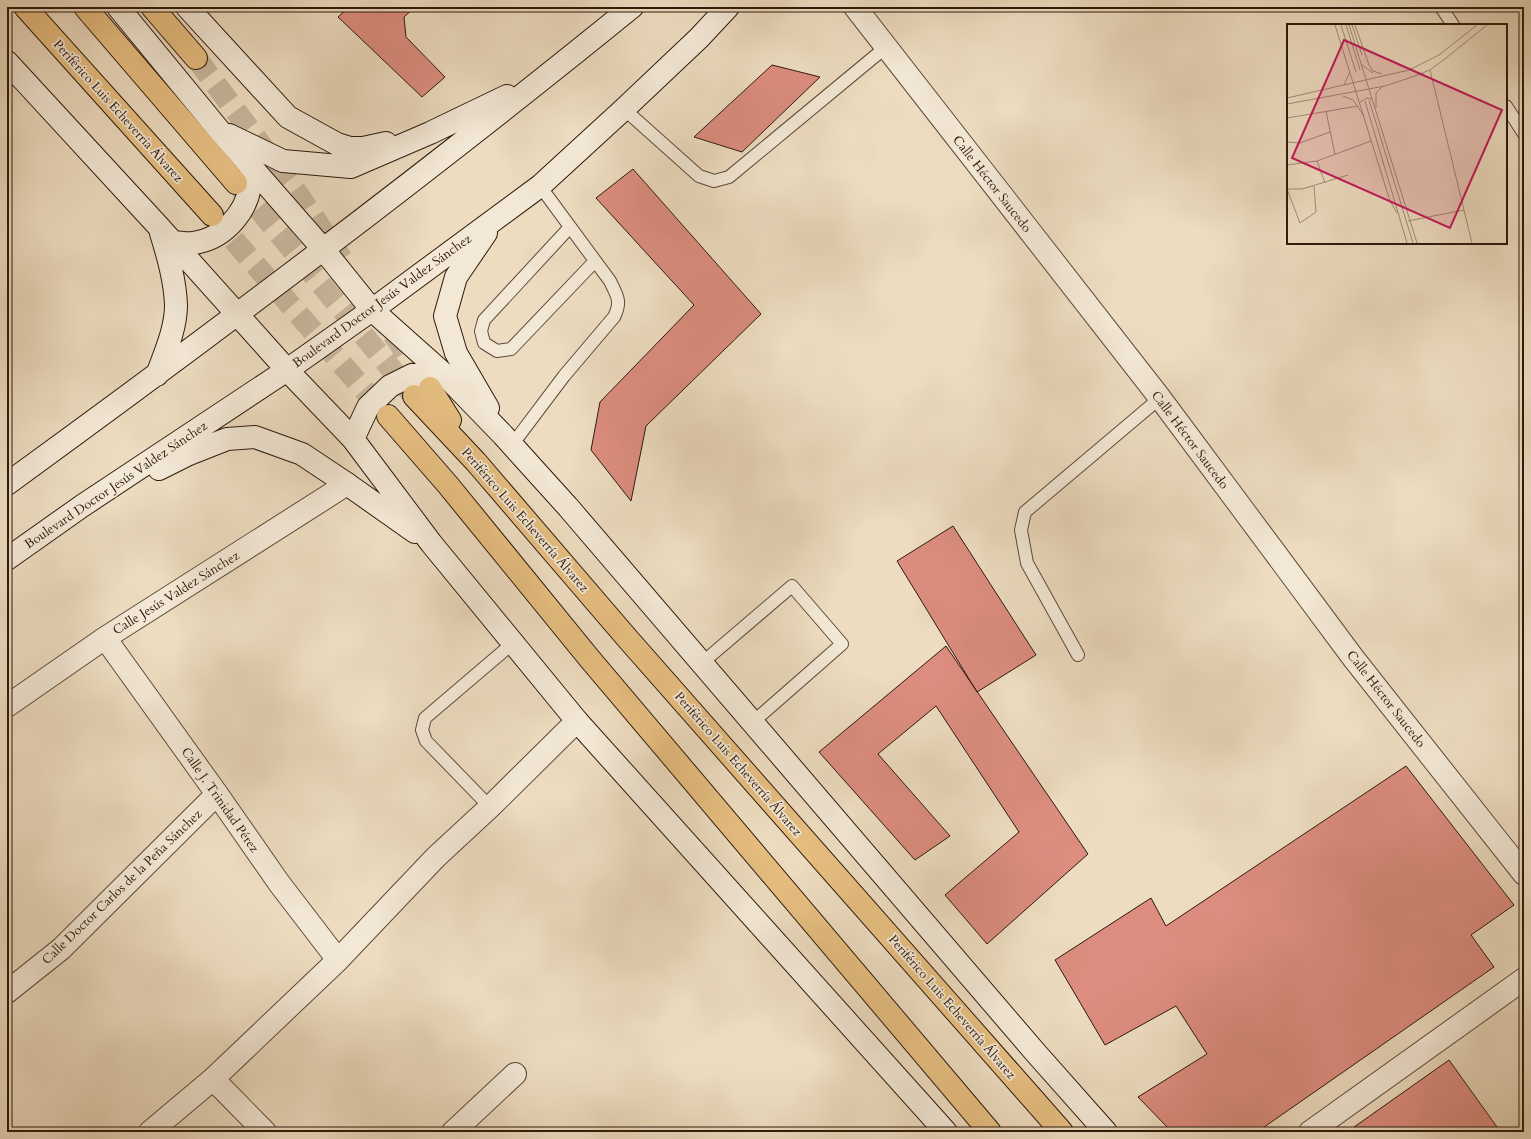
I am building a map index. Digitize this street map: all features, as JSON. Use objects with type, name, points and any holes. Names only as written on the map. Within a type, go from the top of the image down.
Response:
[{"type":"highway","name":"Periférico Luis Echeverría Álvarez","points":[[25,7],[212,215]]},
{"type":"highway","points":[[85,7],[236,183]]},
{"type":"highway","points":[[152,7],[196,58]]},
{"type":"highway","name":"Periférico Luis Echeverría Álvarez","points":[[430,386],[476,462],[633,644],[1062,1132]]},
{"type":"highway","points":[[388,416],[448,485],[594,664],[990,1132]]},
{"type":"street","points":[[118,7],[219,130],[324,249],[430,386]]},
{"type":"street","points":[[187,7],[288,117],[337,144],[350,148],[363,148],[430,134]]},
{"type":"street","points":[[7,484],[157,376],[237,316],[549,75],[632,7]]},
{"type":"street","name":"Boulevard Doctor Jesús Valdez Sánchez","points":[[7,559],[82,506],[287,370],[372,310],[540,186],[699,38],[728,7]]},
{"type":"street","name":"Calle Héctor Saucedo","points":[[855,7],[1160,398],[1354,659],[1524,874]]},
{"type":"street","points":[[7,62],[166,235],[237,316],[354,439],[431,543],[577,721],[946,1132]]},
{"type":"street","points":[[219,130],[283,161],[351,167],[430,134],[549,75]]},
{"type":"street","points":[[166,235],[194,243],[214,236],[232,224],[244,207],[251,187],[251,166]]},
{"type":"street","points":[[494,220],[456,277],[445,316],[456,353],[508,440],[568,507],[1030,1046],[1106,1132]]},
{"type":"street","points":[[157,376],[170,337],[176,306],[173,275],[166,235]]},
{"type":"street","points":[[354,439],[368,407],[390,386],[412,375],[508,440]]},
{"type":"street","points":[[82,506],[189,454],[227,440],[255,436],[302,454],[431,543]]},
{"type":"street","name":"Calle Jesús Valdez Sánchez","points":[[7,706],[105,638],[347,484]]},
{"type":"street","name":"Calle J. Trinidad Pérez","points":[[105,638],[217,794],[278,883],[338,960]]},
{"type":"street","points":[[150,1132],[213,1079],[338,960],[436,857],[490,807],[577,721]]},
{"type":"street","name":"Calle Doctor Carlos de la Peña Sánchez","points":[[7,992],[61,949],[217,794]]},
{"type":"street","points":[[1310,1132],[1524,980]]},
{"type":"street","points":[[453,1132],[515,1074]]},
{"type":"street","points":[[213,1079],[266,1132]]},
{"type":"lane","points":[[1441,7],[1452,24]]},
{"type":"lane","points":[[624,109],[699,176],[714,181],[729,177],[886,47]]},
{"type":"lane","points":[[1507,108],[1524,134]]},
{"type":"lane","points":[[508,440],[614,317],[619,307],[617,294],[595,260],[540,186]]},
{"type":"lane","points":[[570,227],[484,320],[481,331],[484,343],[497,351],[512,349],[595,260]]},
{"type":"lane","points":[[1078,655],[1027,563],[1021,530],[1025,512],[1160,398]]},
{"type":"lane","points":[[702,663],[792,586],[842,644],[753,722]]},
{"type":"lane","points":[[490,807],[426,741],[422,730],[425,718],[513,643]]},
{"type":"building","points":[[349,7],[415,7],[404,17],[406,37],[445,77],[422,97],[338,17]]},
{"type":"building","points":[[772,65],[820,77],[742,152],[694,137]]},
{"type":"building","points":[[633,169],[761,314],[646,426],[631,501],[591,450],[600,402],[694,305],[596,198]]},
{"type":"building","points":[[953,526],[1036,655],[977,692],[897,561]]},
{"type":"building","points":[[946,646],[1088,854],[987,944],[945,895],[1019,832],[936,706],[878,754],[950,836],[915,860],[819,752]]},
{"type":"building","points":[[1406,766],[1514,905],[1471,935],[1494,967],[1257,1132],[1172,1132],[1138,1097],[1207,1054],[1176,1006],[1105,1045],[1055,960],[1151,898],[1166,926]]},
{"type":"building","points":[[1449,1060],[1497,1127],[1490,1132],[1347,1132]]},
{"type":"tunnel","points":[[196,58],[297,193],[342,259]]},
{"type":"tunnel","points":[[237,183],[413,395]]},
{"type":"tunnel","points":[[212,215],[387,416]]},
{"type":"tunnel","points":[[393,334],[430,388]]}]
